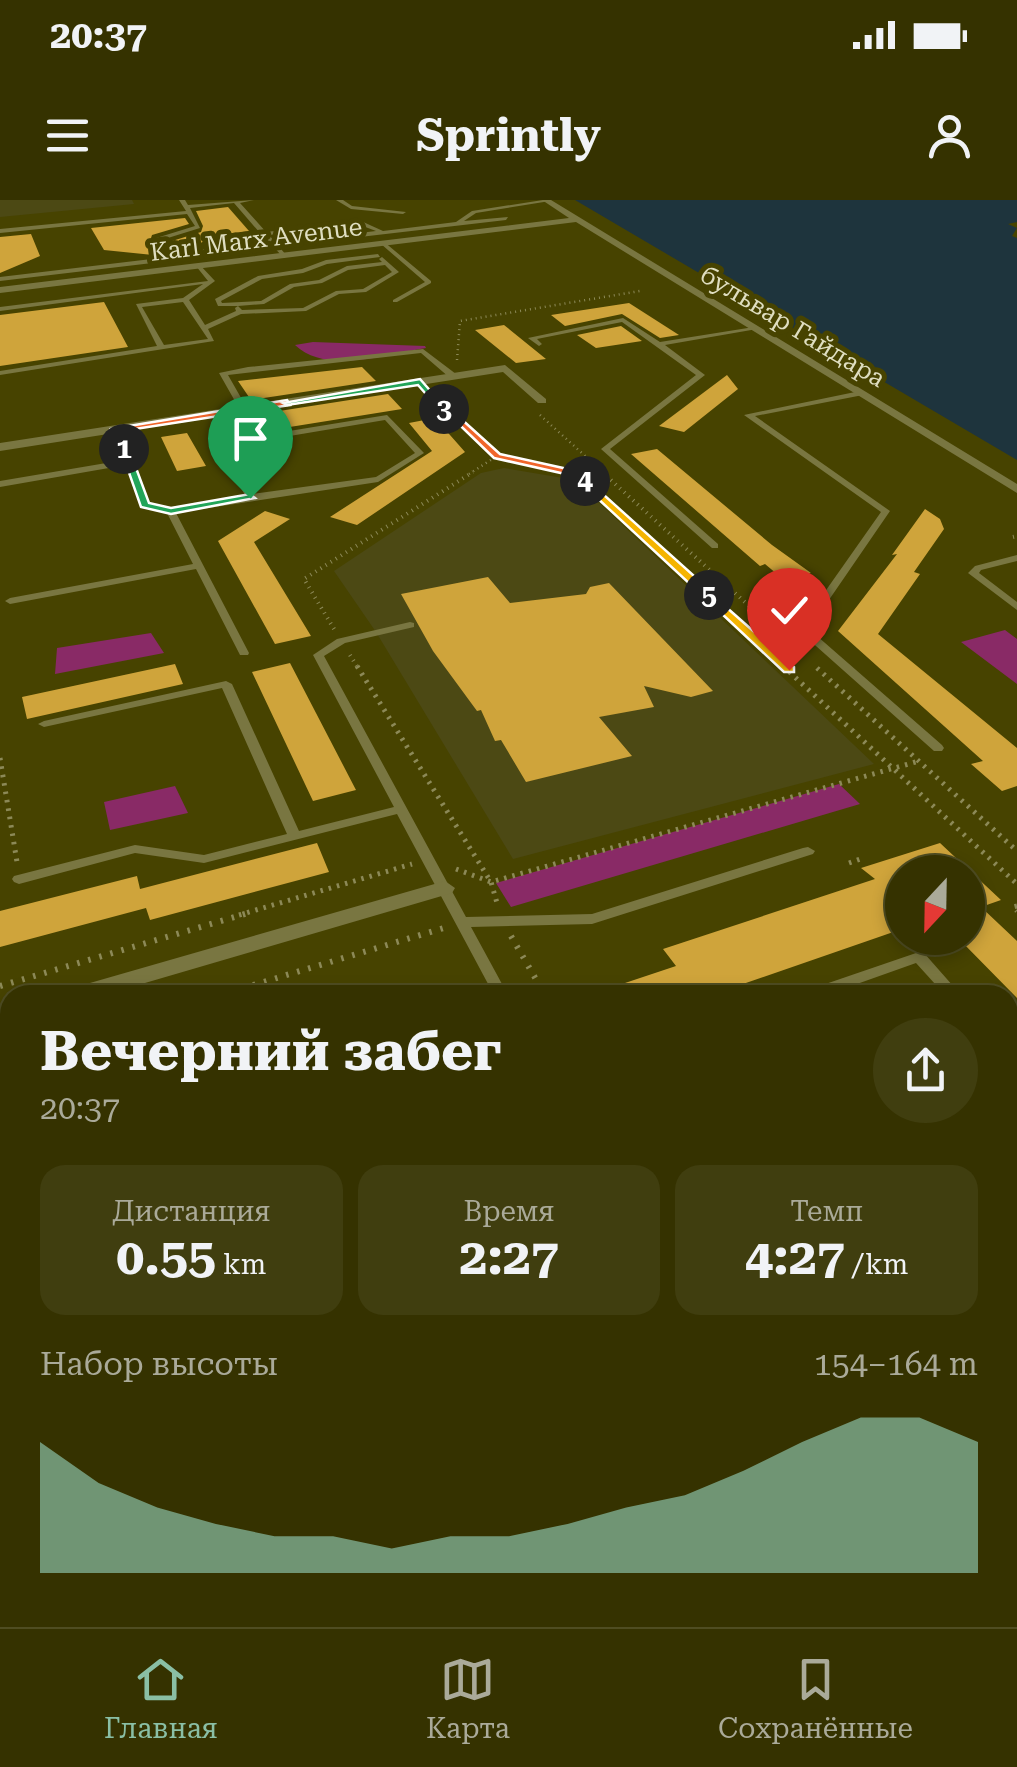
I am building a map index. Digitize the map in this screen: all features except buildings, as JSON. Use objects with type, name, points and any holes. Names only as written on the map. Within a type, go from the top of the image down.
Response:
[{"type":"street","name":"бульвар Гайдара","points":[[546,200],[1017,489]]},
{"type":"street","name":"Karl Marx Avenue","points":[[0,290],[120,276],[198,261],[284,256],[367,245],[383,238],[577,219]]},
{"type":"street","points":[[0,446],[505,368],[536,404]]},
{"type":"street","points":[[110,985],[444,888]]},
{"type":"lane","points":[[155,240],[198,226],[182,200]]},
{"type":"lane","points":[[0,232],[250,200]]},
{"type":"lane","points":[[338,200],[352,207],[403,212]]},
{"type":"lane","points":[[458,224],[464,216],[489,208],[546,200]]},
{"type":"lane","points":[[236,202],[284,256]]},
{"type":"lane","points":[[323,227],[334,238],[383,238],[506,218],[489,208]]},
{"type":"lane","points":[[198,261],[224,238],[361,223],[383,238],[429,282],[395,301]]},
{"type":"lane","points":[[0,279],[198,261],[254,249],[243,236]]},
{"type":"lane","points":[[191,309],[220,305],[304,310],[338,292],[364,291],[396,272],[367,245]]},
{"type":"lane","points":[[220,305],[216,300],[260,278],[303,271],[326,262],[378,256]]},
{"type":"lane","points":[[198,261],[212,282]]},
{"type":"lane","points":[[204,328],[238,308],[262,303],[292,285],[320,282],[347,268],[386,264]]},
{"type":"lane","points":[[120,276],[161,347]]},
{"type":"lane","points":[[0,308],[212,282]]},
{"type":"lane","points":[[138,306],[184,300],[212,282]]},
{"type":"lane","points":[[0,373],[212,340],[184,300]]},
{"type":"lane","points":[[262,303],[304,310]]},
{"type":"lane","points":[[539,344],[531,338],[623,320],[702,375],[605,449],[714,546]]},
{"type":"lane","points":[[659,344],[754,329]]},
{"type":"lane","points":[[244,410],[222,373],[424,351],[453,376]]},
{"type":"lane","points":[[860,393],[748,415],[886,511],[803,630],[938,748]]},
{"type":"lane","points":[[116,429],[145,505],[171,511],[378,480],[420,453],[387,417],[219,445],[250,498]]},
{"type":"lane","points":[[0,484],[129,462]]},
{"type":"lane","points":[[171,511],[244,654]]},
{"type":"lane","points":[[1017,558],[978,568],[973,573],[1017,607]]},
{"type":"lane","points":[[10,600],[198,566]]},
{"type":"lane","points":[[410,625],[341,641],[318,655],[496,985]]},
{"type":"lane","points":[[44,724],[226,684],[296,837]]},
{"type":"lane","points":[[19,879],[135,848],[204,859],[402,808]]},
{"type":"lane","points":[[463,922],[592,919],[808,851]]},
{"type":"lane","points":[[839,985],[919,957],[945,985]]},
{"type":"path","points":[[453,376],[460,321],[640,291]]},
{"type":"path","points":[[420,382],[497,456],[578,474],[602,471]]},
{"type":"path","points":[[536,404],[602,471],[804,656]]},
{"type":"path","points":[[497,456],[304,579],[491,882],[502,921],[538,985]]},
{"type":"path","points":[[578,474],[1017,884]]},
{"type":"path","points":[[818,668],[1017,851]]},
{"type":"path","points":[[0,758],[19,879]]},
{"type":"path","points":[[849,863],[864,858]]},
{"type":"path","points":[[253,985],[463,922]]},
{"type":"shaded area","points":[[0,200],[132,200],[134,204],[0,217]]},
{"type":"shaded area","points":[[313,342],[426,348],[340,361],[308,354],[295,345]]},
{"type":"shaded area","points":[[504,468],[575,480],[874,764],[513,859],[376,632],[334,571],[481,473]]},
{"type":"shaded area","points":[[1005,630],[1017,639],[1017,684],[961,642]]},
{"type":"shaded area","points":[[151,633],[164,653],[55,674],[57,648]]},
{"type":"shaded area","points":[[839,784],[860,804],[511,907],[496,883]]},
{"type":"shaded area","points":[[175,786],[188,813],[110,830],[104,802]]},
{"type":"water","points":[[575,200],[1017,200],[1017,222],[1008,224],[1017,228],[1012,236],[1017,238],[1017,460]]},
{"type":"route","points":[[250,498],[171,511],[145,505],[116,429],[420,382],[497,456],[578,474],[789,670]]}]
